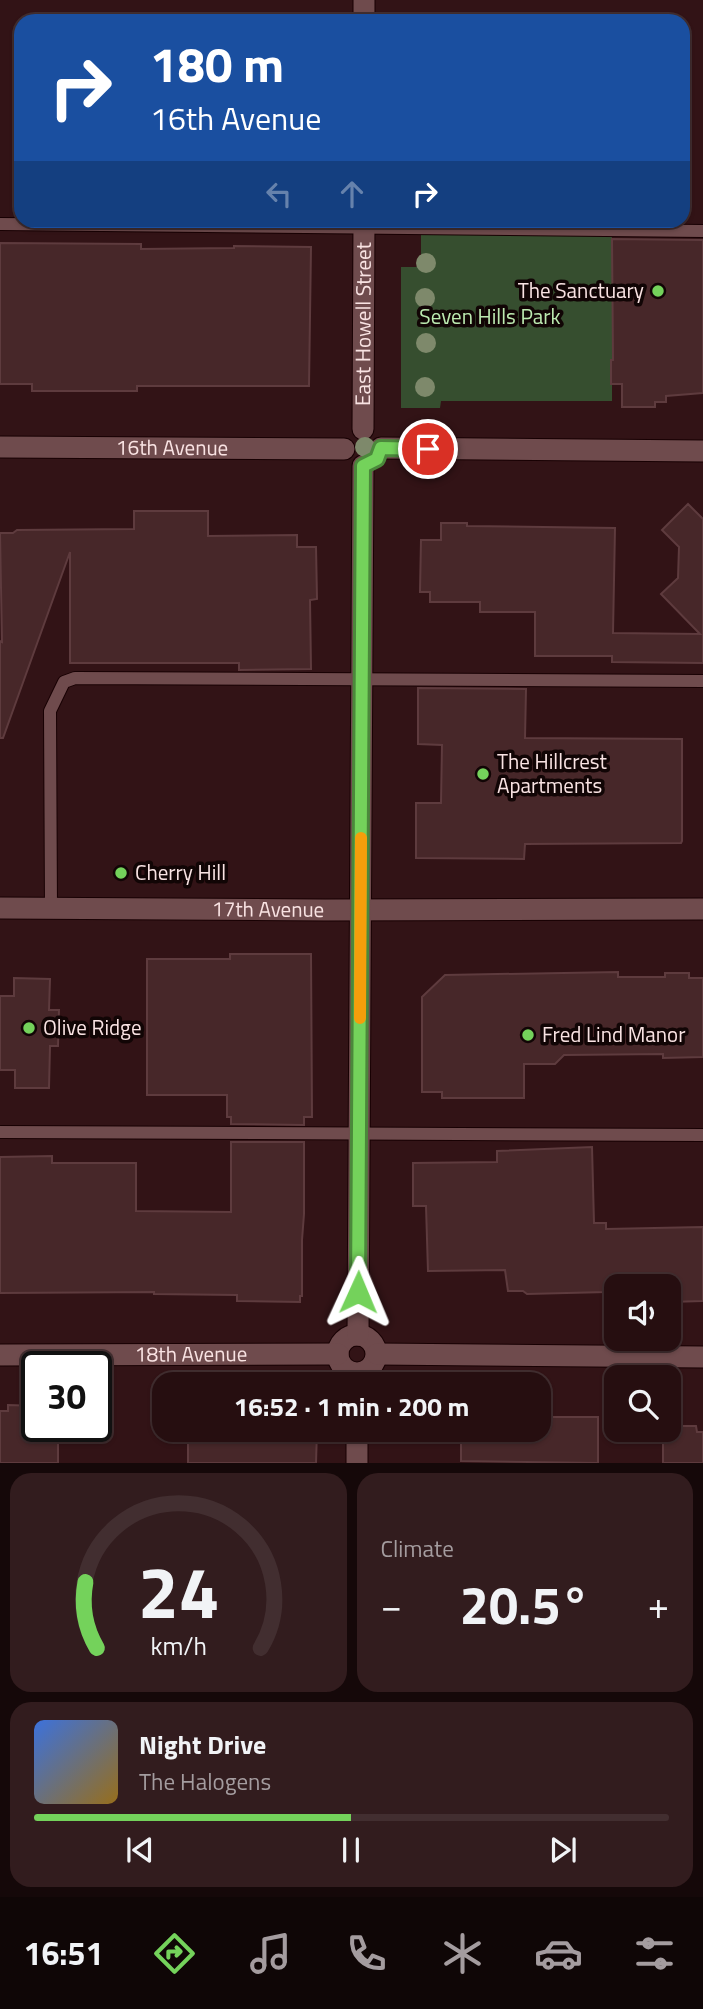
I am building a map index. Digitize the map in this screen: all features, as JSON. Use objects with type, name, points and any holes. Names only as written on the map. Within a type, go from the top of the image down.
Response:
[{"type":"street","name":"East Howell Street","points":[[363,429],[364,228]]},
{"type":"street","points":[[363,429],[377,435],[381,448],[377,459],[363,466],[348,460],[344,449],[350,433],[363,429]]},
{"type":"street","name":"16th Avenue","points":[[0,447],[344,449]]},
{"type":"street","points":[[381,448],[703,451]]},
{"type":"street","points":[[358,1335],[363,466]]},
{"type":"street","name":"17th Avenue","points":[[0,908],[703,909]]},
{"type":"street","points":[[349,1372],[343,1367],[338,1354],[345,1339],[358,1335],[368,1337],[377,1354],[372,1367],[366,1372]]},
{"type":"street","name":"18th Avenue","points":[[0,1355],[338,1354]]},
{"type":"street","points":[[377,1354],[703,1357]]},
{"type":"street","points":[[357,1442],[357,1463]]},
{"type":"lane","points":[[558,228],[703,231]]},
{"type":"lane","points":[[51,909],[50,710],[64,682],[75,678],[703,681]]},
{"type":"lane","points":[[0,1132],[703,1135]]},
{"type":"green space","name":"Seven Hills Park","points":[[421,233],[612,234],[612,401],[441,401],[440,408],[401,408],[401,267],[421,267]]},
{"type":"building","name":"The Sanctuary","points":[[612,239],[703,240],[703,393],[666,396],[666,402],[655,402],[655,407],[622,407],[622,384],[611,384]]},
{"type":"building","points":[[0,243],[141,244],[141,249],[311,247],[309,386],[137,386],[137,391],[32,391],[32,384],[0,384]]},
{"type":"building","points":[[688,504],[703,519],[703,663],[612,662],[612,656],[535,656],[535,612],[480,612],[480,602],[430,602],[430,592],[420,592],[421,540],[441,540],[441,523],[467,523],[467,526],[615,528],[613,633],[700,634],[661,594],[678,578],[679,547],[662,530]]},
{"type":"building","points":[[134,511],[208,511],[208,536],[297,535],[297,547],[316,547],[317,599],[310,600],[311,669],[239,670],[239,663],[70,663],[70,552],[3,738],[0,738],[0,533],[13,533],[17,530],[134,529]]},
{"type":"building","points":[[418,688],[526,689],[525,738],[682,739],[681,843],[525,844],[524,859],[416,858],[416,803],[441,803],[442,745],[418,744]]},
{"type":"building","points":[[230,954],[311,954],[312,1117],[304,1117],[304,1125],[231,1124],[231,1117],[227,1117],[227,1095],[147,1095],[147,959],[230,959]]},
{"type":"building","name":"Fred Lind Manor","points":[[618,972],[618,977],[665,977],[665,973],[689,973],[689,978],[703,978],[703,1057],[663,1058],[663,1054],[564,1055],[555,1064],[524,1064],[524,1098],[442,1098],[442,1092],[422,1092],[422,997],[445,975]]},
{"type":"building","name":"Olive Ridge","points":[[14,978],[50,979],[49,1010],[59,1010],[58,1046],[50,1046],[49,1088],[15,1088],[15,1070],[0,1070],[0,996],[14,996]]},
{"type":"building","points":[[231,1142],[304,1142],[300,1302],[237,1301],[237,1295],[154,1292],[0,1293],[0,1157],[52,1156],[52,1163],[136,1163],[136,1211],[231,1212]]},
{"type":"building","points":[[592,1147],[594,1223],[606,1223],[606,1229],[703,1227],[703,1301],[681,1302],[681,1274],[604,1274],[604,1292],[527,1294],[523,1291],[508,1291],[505,1270],[428,1271],[426,1206],[413,1206],[413,1163],[497,1162],[497,1151]]},
{"type":"building","points":[[8,1405],[21,1405],[21,1442],[58,1442],[58,1463],[0,1463],[0,1411],[8,1411]]},
{"type":"building","points":[[551,1417],[598,1417],[598,1463],[461,1461],[461,1442],[551,1442]]},
{"type":"building","points":[[681,1426],[696,1426],[697,1432],[703,1432],[703,1463],[663,1463],[663,1442],[681,1442]]},
{"type":"building","points":[[188,1442],[317,1442],[316,1463],[188,1463]]},
{"type":"slow traffic","points":[[360,1018],[361,838]]},
{"type":"place","name":"The Sanctuary","points":[[658,291]]},
{"type":"place","name":"The Hillcrest Apartments","points":[[483,774]]},
{"type":"place","name":"Cherry Hill","points":[[121,873]]},
{"type":"place","name":"Olive Ridge","points":[[29,1028]]},
{"type":"place","name":"Fred Lind Manor","points":[[528,1035]]},
{"type":"route","points":[[358,1292],[363,466],[372,464],[381,448],[428,449]]}]
